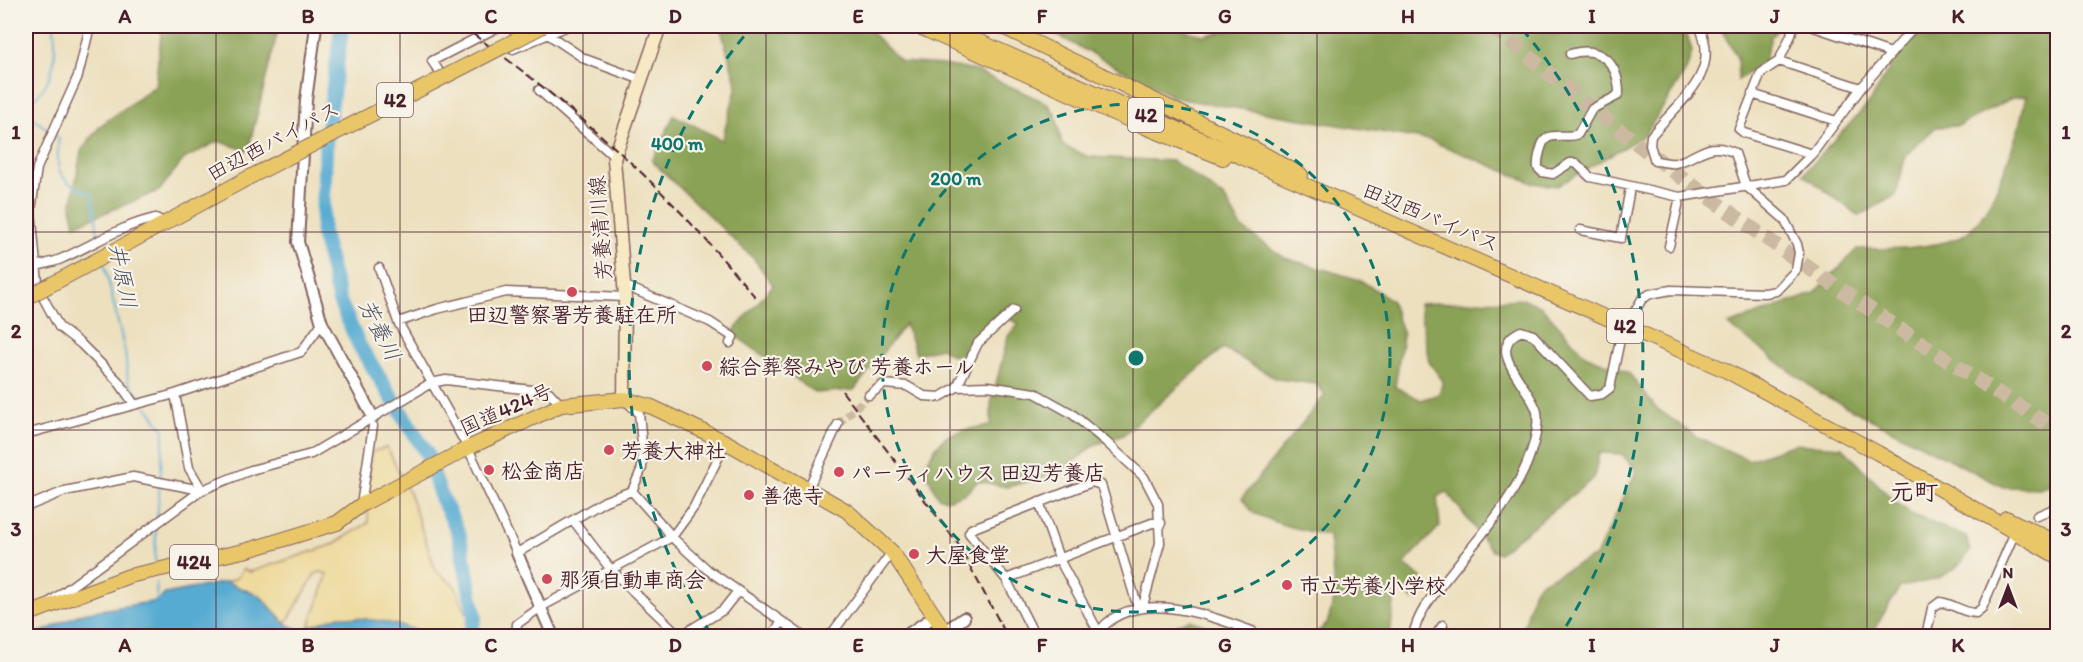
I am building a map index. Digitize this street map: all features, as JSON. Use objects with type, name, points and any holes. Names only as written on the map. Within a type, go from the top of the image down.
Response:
[{"type":"highway","points":[[917,26],[1145,128],[1349,204]]},
{"type":"highway","name":"田辺西バイパス","points":[[944,26],[1725,370],[2058,557]]},
{"type":"highway","points":[[1001,26],[1255,149],[1349,204]]},
{"type":"highway","name":"田辺西バイパス","points":[[26,298],[248,178],[545,29]]},
{"type":"highway","name":"国道424号","points":[[26,615],[42,607],[129,576],[248,550],[337,523],[361,505],[465,450],[561,405],[624,399],[652,407],[726,442],[847,511],[892,552],[946,634]]},
{"type":"highway","name":"田辺西バイパス","points":[[1894,463],[2058,543]]},
{"type":"main road","name":"芳養清川線","points":[[624,399],[624,291],[615,157],[660,26]]},
{"type":"street","points":[[90,26],[78,76],[53,127],[37,168],[31,210],[36,265],[39,290],[58,327],[81,344],[118,381],[134,404]]},
{"type":"street","points":[[316,26],[306,100],[298,242],[322,323],[373,422],[361,505]]},
{"type":"street","points":[[500,26],[432,61],[446,83],[545,29],[568,26]]},
{"type":"street","points":[[536,26],[545,29],[585,59],[642,80]]},
{"type":"street","points":[[1413,636],[1423,608],[1506,503],[1531,452],[1536,434],[1536,411],[1506,357],[1506,345],[1513,335],[1521,331],[1533,335],[1590,396],[1596,396],[1610,388],[1620,335],[1627,327],[1642,299],[1659,291],[1756,294],[1776,291],[1790,278],[1798,264],[1799,253],[1794,234],[1784,219],[1746,186],[1735,153],[1721,147],[1699,151],[1674,163],[1655,160],[1650,146],[1651,136],[1700,81],[1704,66],[1705,43],[1699,26]]},
{"type":"street","points":[[1792,26],[1791,36],[1779,61],[1761,73],[1739,129],[1744,133],[1812,154]]},
{"type":"street","points":[[1811,26],[1891,53]]},
{"type":"street","points":[[1570,54],[1588,50],[1601,55],[1616,75],[1619,92],[1617,96],[1592,109],[1578,134],[1572,137],[1557,135],[1546,138],[1542,143],[1538,168],[1542,172],[1553,174],[1570,163],[1576,163],[1590,177],[1680,197],[1786,180],[1812,154],[1861,88],[1915,26]]},
{"type":"street","points":[[1779,61],[1861,88]]},
{"type":"street","points":[[539,90],[615,157]]},
{"type":"street","points":[[1752,94],[1836,121]]},
{"type":"street","points":[[1580,230],[1621,238],[1630,188]]},
{"type":"street","points":[[1669,246],[1680,197]]},
{"type":"street","points":[[26,270],[36,265],[59,260],[135,222],[156,218],[165,223]]},
{"type":"street","points":[[379,268],[398,322],[427,385],[465,450],[517,553],[553,636]]},
{"type":"street","points":[[398,322],[437,309],[506,292],[624,291],[710,322],[733,337],[730,343]]},
{"type":"street","points":[[957,387],[978,344],[1014,310]]},
{"type":"street","points":[[26,434],[175,394],[301,352],[322,323]]},
{"type":"street","points":[[42,607],[202,490],[251,470],[311,454],[373,422],[427,385],[446,380],[549,392],[561,405]]},
{"type":"street","points":[[870,395],[884,384],[907,386],[924,396],[940,397],[957,387],[988,386],[1035,393],[1071,412],[1144,477],[1158,504],[1161,523],[1156,562],[1144,602],[1138,608],[1118,617],[1097,634],[1060,561],[1039,502]]},
{"type":"street","points":[[175,394],[189,468],[202,490]]},
{"type":"street","points":[[517,553],[605,501],[632,491],[642,468],[642,444],[639,414],[624,399]]},
{"type":"street","points":[[808,489],[837,424]]},
{"type":"street","points":[[516,636],[517,624],[541,608],[672,537],[694,507],[726,442]]},
{"type":"street","points":[[26,507],[65,491],[133,477],[188,490],[202,490]]},
{"type":"street","points":[[1035,636],[1006,579],[969,533],[971,529],[1039,502],[1098,482],[1118,537],[1138,608]]},
{"type":"street","points":[[632,491],[672,537],[708,570],[781,623],[803,636]]},
{"type":"street","points":[[2037,516],[2058,507]]},
{"type":"street","points":[[573,520],[612,571],[680,636],[723,610],[738,591]]},
{"type":"street","points":[[1006,579],[1060,561],[1152,524],[1161,523]]},
{"type":"street","points":[[1926,636],[1932,608],[1940,602],[1953,604],[1967,613],[1976,613],[1982,608],[2012,539]]},
{"type":"street","points":[[830,636],[892,552]]},
{"type":"street","points":[[1138,608],[1167,608],[1204,615],[1252,631]]},
{"type":"street","points":[[905,636],[935,616]]},
{"type":"street","points":[[946,634],[964,618]]},
{"type":"street","points":[[771,636],[781,623]]},
{"type":"street","points":[[1435,636],[1443,625]]},
{"type":"green space","points":[[162,26],[279,26],[248,151],[218,141],[184,159],[159,191],[75,225],[71,208],[81,151],[100,126],[155,86]]},
{"type":"green space","points":[[720,26],[744,28],[857,26],[868,29],[901,62],[944,65],[976,71],[1047,103],[1056,115],[1062,145],[1089,157],[1173,161],[1224,197],[1242,228],[1285,258],[1360,280],[1391,300],[1403,335],[1395,387],[1421,400],[1439,394],[1443,381],[1429,362],[1419,304],[1525,299],[1542,307],[1585,355],[1629,373],[1655,407],[1697,437],[1749,460],[1795,444],[1842,447],[1888,495],[1911,514],[1966,537],[1970,551],[1956,568],[1948,573],[1931,580],[1900,587],[1870,636],[1518,636],[1526,620],[1533,592],[1541,582],[1596,556],[1635,474],[1635,469],[1622,454],[1599,453],[1594,478],[1499,553],[1492,551],[1447,492],[1437,497],[1440,526],[1404,564],[1422,578],[1413,600],[1396,586],[1390,636],[1312,636],[1327,624],[1335,596],[1329,536],[1283,525],[1253,513],[1242,498],[1325,395],[1316,384],[1277,379],[1223,348],[1123,435],[1094,445],[1061,473],[1007,487],[978,481],[966,493],[946,500],[938,497],[924,468],[943,439],[957,432],[991,425],[991,404],[1008,336],[1019,324],[1002,315],[964,352],[953,356],[941,348],[916,354],[905,324],[854,390],[815,393],[732,333],[773,285],[754,259],[652,161],[674,115],[722,140],[737,86]]},
{"type":"green space","points":[[1040,26],[1166,26],[1204,35],[1255,26],[1685,26],[1692,52],[1686,71],[1645,135],[1557,186],[1533,183],[1429,140],[1175,98]]},
{"type":"green space","points":[[1719,26],[1780,26],[1771,37],[1764,62],[1738,80],[1737,57]]},
{"type":"green space","points":[[1913,26],[2057,26],[2057,480],[2042,488],[2003,487],[1820,393],[1728,325],[1815,293],[1857,249],[1908,248],[1947,242],[1971,229],[1982,215],[1993,196],[2011,153],[2026,96],[2012,98],[1958,126],[1936,127],[1906,155],[1896,195],[1859,216],[1803,174],[1871,101]]},
{"type":"green space","points":[[1190,620],[1233,636],[1167,636],[1178,624]]},
{"type":"sand","points":[[387,447],[410,495],[436,571],[455,586],[467,614],[475,616],[470,636],[440,636],[379,621],[339,616],[309,627],[327,574],[320,572],[315,574],[286,624],[260,596],[226,582],[237,578],[243,569],[250,572],[332,545],[368,523],[368,478],[372,452]]},
{"type":"water","points":[[226,582],[260,596],[286,624],[301,630],[339,616],[381,621],[440,636],[34,636],[82,613],[157,601],[165,594]]},
{"type":"waterway","name":"井原川","points":[[50,131],[30,116],[31,102],[45,85],[53,67],[54,26]]},
{"type":"waterway","name":"芳養川","points":[[342,26],[326,141],[322,231],[339,300],[359,345],[427,454],[440,494],[459,534],[475,616],[470,636]]},
{"type":"waterway","name":"井原川","points":[[54,135],[59,138],[58,160],[62,175],[72,185],[92,194],[99,238]]},
{"type":"waterway","name":"井原川","points":[[104,262],[125,352],[128,381],[143,401]]},
{"type":"waterway","name":"井原川","points":[[146,406],[164,430],[157,520]]},
{"type":"waterway","name":"井原川","points":[[155,562],[156,529]]},
{"type":"waterway","name":"井原川","points":[[156,583],[157,601]]},
{"type":"tunnel","points":[[1493,26],[1627,136],[1767,239],[1912,337],[2058,431]]},
{"type":"tunnel","points":[[838,424],[869,395]]},
{"type":"railway","points":[[462,26],[524,72],[614,147],[704,238],[757,299]]},
{"type":"railway","points":[[842,391],[958,544],[1007,636]]},
{"type":"place","name":"田辺警察署芳養駐在所","points":[[572,292]]},
{"type":"place","name":"綜合葬祭みやび 芳養ホール","points":[[707,366]]},
{"type":"place","name":"芳養大神社","points":[[609,450]]},
{"type":"place","name":"松金商店","points":[[489,470]]},
{"type":"place","name":"パーティハウス 田辺芳養店","points":[[839,472]]},
{"type":"place","name":"善徳寺","points":[[749,495]]},
{"type":"place","name":"大屋食堂","points":[[914,554]]},
{"type":"place","name":"那須自動車商会","points":[[547,579]]},
{"type":"place","name":"市立芳養小学校","points":[[1287,585]]},
{"type":"district","name":"元町","points":[[1914,491]]}]
